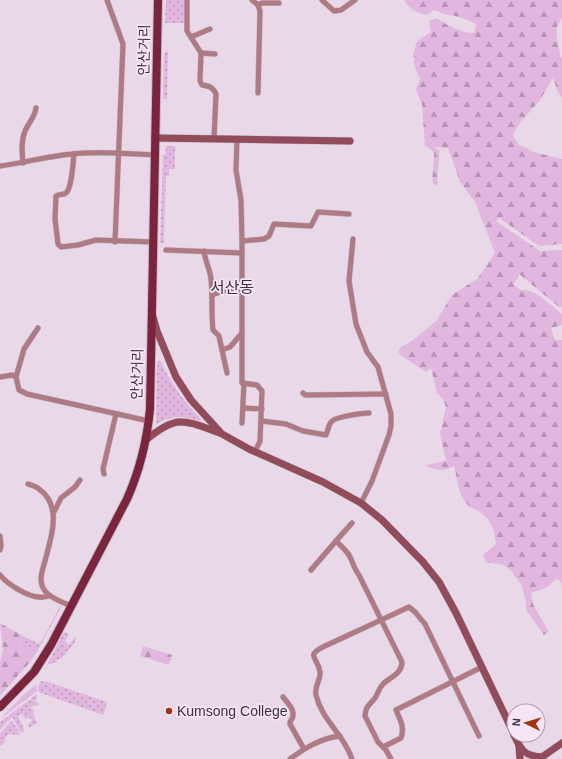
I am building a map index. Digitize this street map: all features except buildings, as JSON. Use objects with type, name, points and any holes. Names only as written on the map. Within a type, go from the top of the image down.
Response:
[{"type":"main road","name":"안산거리","points":[[0,707],[34,672],[51,645],[130,494],[140,466],[146,440],[149,421],[158,0]]},
{"type":"main road","points":[[155,138],[350,141]]},
{"type":"main road","points":[[151,309],[157,331],[176,377],[191,400],[222,434]]},
{"type":"main road","points":[[146,440],[168,424],[176,422],[191,423],[222,434],[255,452],[323,482],[361,503],[382,520],[419,558],[439,582],[506,718]]},
{"type":"main road","points":[[519,744],[528,755],[540,758],[562,743]]},
{"type":"main road","points":[[519,744],[520,759]]},
{"type":"street","points":[[107,0],[122,44],[115,242]]},
{"type":"street","points":[[188,0],[186,26],[187,31],[201,53],[201,83],[202,85],[213,88],[216,98],[214,139]]},
{"type":"street","points":[[252,0],[258,5],[260,11],[258,92]]},
{"type":"street","points":[[322,0],[334,11],[341,10],[355,0]]},
{"type":"street","points":[[258,5],[262,3],[280,3]]},
{"type":"street","points":[[191,37],[210,29]]},
{"type":"street","points":[[201,53],[215,54]]},
{"type":"street","points":[[23,163],[21,151],[23,137],[35,115],[36,108]]},
{"type":"street","points":[[237,139],[236,170],[241,200],[242,241],[242,383],[244,383],[242,423]]},
{"type":"street","points":[[0,166],[23,163],[48,156],[74,154],[118,153],[155,155]]},
{"type":"street","points":[[74,154],[68,191],[64,194],[56,196],[55,219],[58,244],[61,247],[78,245],[96,240],[115,242],[153,242]]},
{"type":"street","points":[[242,241],[264,239],[269,236],[274,224],[311,226],[318,212],[349,214]]},
{"type":"street","points":[[353,239],[349,281],[356,324],[367,352],[378,367],[391,414],[389,435],[372,481],[361,503]]},
{"type":"street","points":[[166,250],[242,253]]},
{"type":"street","points":[[204,251],[210,277],[213,330],[219,336],[227,373]]},
{"type":"street","points":[[212,295],[230,289],[242,289]]},
{"type":"street","points":[[38,328],[24,349],[16,377],[19,390],[27,394],[149,421]]},
{"type":"street","points":[[222,350],[230,347],[242,333]]},
{"type":"street","points":[[0,378],[12,375],[16,377]]},
{"type":"street","points":[[244,383],[257,385],[262,391],[260,441],[255,452]]},
{"type":"street","points":[[303,392],[305,395],[386,394]]},
{"type":"street","points":[[243,408],[262,409]]},
{"type":"street","points":[[262,421],[286,424],[303,431],[326,435],[332,421],[355,414],[369,413]]},
{"type":"street","points":[[104,474],[103,469],[116,414]]},
{"type":"street","points":[[53,513],[61,498],[76,487],[80,480]]},
{"type":"street","points":[[28,484],[39,488],[48,497],[54,518],[41,582],[44,590],[49,596],[71,606]]},
{"type":"street","points":[[311,570],[352,523]]},
{"type":"street","points":[[0,536],[0,550]]},
{"type":"street","points":[[336,541],[345,549],[350,557],[353,566],[382,620],[402,662],[402,666],[398,672],[383,684],[375,698],[367,706],[365,716],[378,742],[386,750],[391,759]]},
{"type":"street","points":[[0,575],[13,586],[30,596],[40,598],[49,596]]},
{"type":"street","points":[[352,759],[346,744],[323,713],[316,696],[320,671],[313,656],[314,652],[315,650],[409,607],[425,624],[479,736]]},
{"type":"street","points":[[383,747],[401,738],[403,732],[402,725],[396,710],[482,667]]},
{"type":"street","points":[[282,697],[293,710],[293,718],[290,722],[304,749]]},
{"type":"street","points":[[290,759],[304,749],[320,741],[331,737],[340,736]]},
{"type":"green space","points":[[166,0],[184,0],[184,23],[165,23]]},
{"type":"green space","points":[[404,0],[562,0],[562,19],[557,27],[557,32],[562,58],[562,97],[558,92],[553,78],[540,100],[520,123],[513,135],[518,144],[534,152],[562,159],[562,244],[539,246],[499,218],[496,221],[540,251],[562,250],[562,307],[559,307],[519,274],[518,278],[513,284],[521,290],[531,291],[538,295],[562,314],[562,325],[551,328],[555,340],[562,340],[562,585],[560,581],[556,579],[546,588],[531,593],[533,604],[549,632],[544,635],[526,610],[526,601],[522,586],[513,573],[504,565],[485,562],[484,554],[496,544],[493,530],[488,519],[470,507],[464,500],[461,495],[454,466],[440,470],[433,469],[426,465],[446,461],[440,434],[446,407],[443,399],[437,393],[431,368],[426,372],[398,352],[400,348],[413,340],[437,320],[452,295],[477,279],[495,253],[475,202],[460,182],[448,148],[434,147],[439,150],[437,177],[438,186],[433,184],[432,176],[434,152],[425,145],[422,105],[416,89],[420,79],[414,64],[414,52],[417,41],[431,32],[429,21],[436,18],[450,26],[469,33],[474,33],[476,24],[460,17],[444,14],[434,10],[427,15],[420,13],[411,8]]},
{"type":"green space","points":[[168,50],[167,99],[163,99],[164,54]]},
{"type":"green space","points":[[166,146],[175,146],[175,169],[169,169],[169,176],[166,176],[164,243],[160,243],[163,155],[165,155]]},
{"type":"green space","points":[[160,360],[178,391],[201,419],[200,421],[177,417],[166,419],[156,425],[157,362]]},
{"type":"green space","points":[[60,606],[61,607],[37,652],[31,648],[19,645],[23,636],[40,644]]},
{"type":"green space","points":[[0,623],[23,636],[19,645],[31,648],[37,652],[31,661],[0,696],[0,662],[3,651]]},
{"type":"green space","points":[[64,632],[69,634],[65,642],[69,645],[75,637],[77,638],[72,647],[61,658],[52,664],[47,665]]},
{"type":"green space","points":[[143,646],[172,655],[169,665],[140,656]]},
{"type":"green space","points":[[41,681],[107,702],[104,714],[103,715],[38,692]]},
{"type":"green space","points":[[36,685],[36,692],[2,718],[23,695]]},
{"type":"green space","points":[[37,694],[37,699],[35,702],[39,705],[35,705],[30,708],[33,709],[37,723],[29,728],[28,724],[32,721],[29,717],[25,719],[22,714],[18,716],[25,731],[21,733],[13,718],[11,718],[0,730],[0,722]]},
{"type":"green space","points":[[12,720],[20,734],[9,734],[5,738],[4,744],[0,746],[0,734]]},
{"type":"place","name":"Kumsong College","points":[[169,711]]},
{"type":"district","name":"서산동","points":[[232,287]]}]
